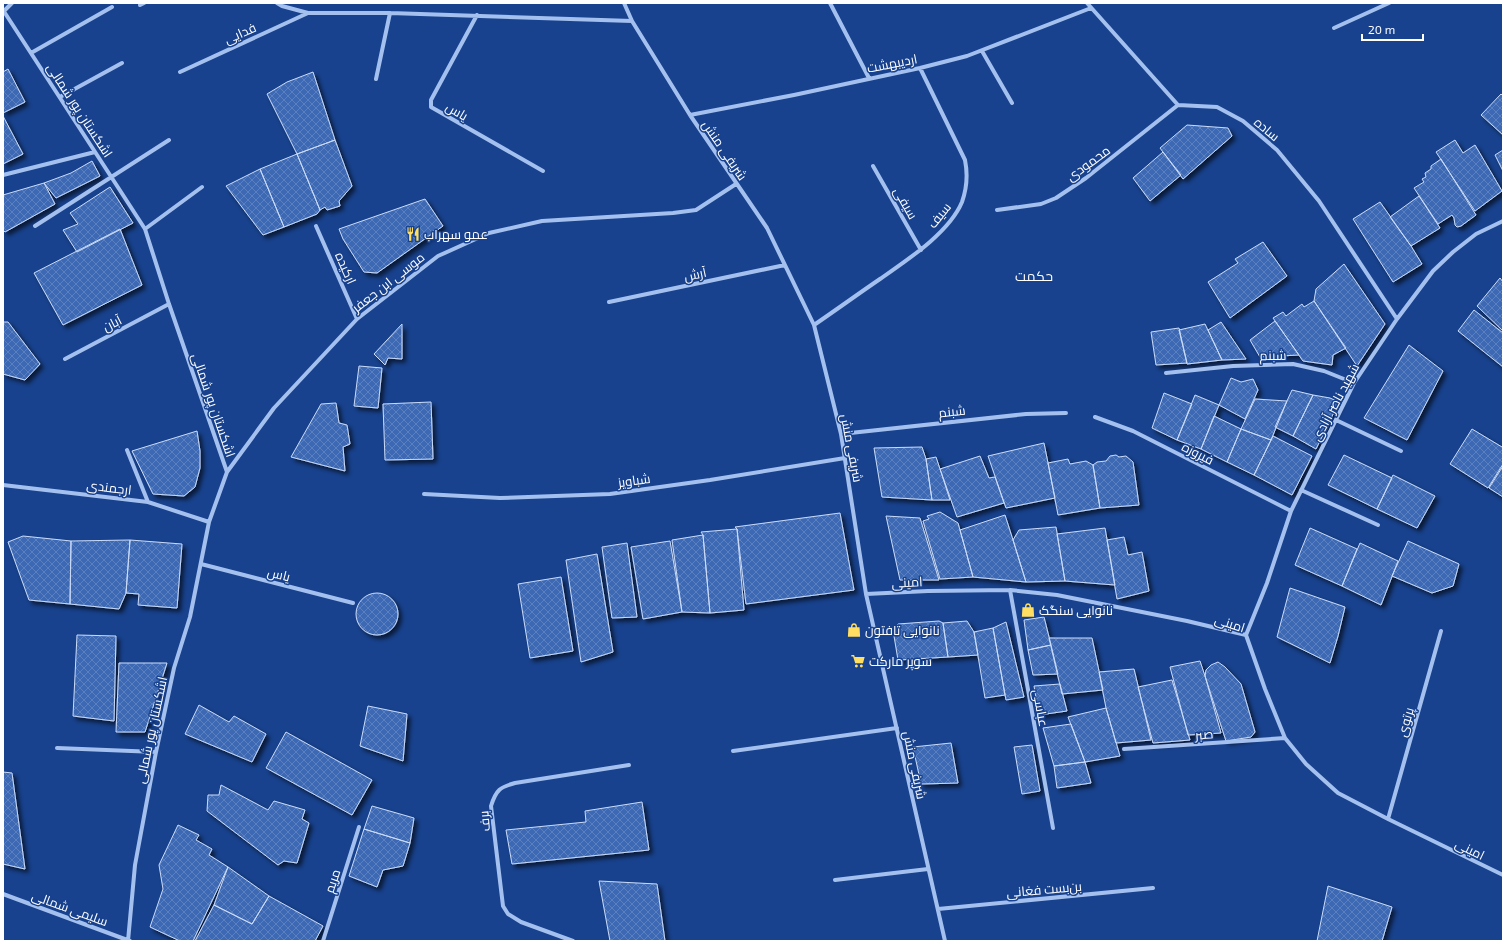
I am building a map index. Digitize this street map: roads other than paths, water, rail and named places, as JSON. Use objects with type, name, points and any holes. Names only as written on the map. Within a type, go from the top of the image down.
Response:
[{"type":"street","points":[[3,10],[12,3]]},
{"type":"street","points":[[277,3],[282,6],[308,13],[477,15],[632,21]]},
{"type":"street","name":"شریفی منش","points":[[624,3],[632,21],[690,115],[767,228],[814,325],[841,434],[866,594],[945,941]]},
{"type":"street","points":[[830,3],[869,78]]},
{"type":"street","points":[[1087,3],[1178,105]]},
{"type":"street","points":[[1334,28],[1389,3]]},
{"type":"street","points":[[31,53],[112,7]]},
{"type":"street","name":"اردیبهشت","points":[[690,115],[794,95],[920,68],[968,56],[1091,8]]},
{"type":"street","name":"اشکستان پور شمالی","points":[[3,10],[145,229],[169,304],[227,472],[209,522],[190,617],[174,668],[156,752],[136,865],[129,940]]},
{"type":"street","name":"فدایی","points":[[180,72],[308,13]]},
{"type":"street","points":[[376,79],[390,13]]},
{"type":"street","name":"یاس","points":[[477,15],[431,100],[431,108],[543,171]]},
{"type":"street","points":[[982,51],[1012,103]]},
{"type":"street","points":[[60,97],[122,63]]},
{"type":"street","name":"سیف","points":[[814,325],[920,250],[946,226],[961,203],[967,185],[965,160],[920,68]]},
{"type":"street","name":"محمودی","points":[[997,210],[1041,204],[1056,198],[1086,178],[1178,105]]},
{"type":"street","name":"ساده","points":[[1178,105],[1217,107],[1243,121],[1277,150],[1319,201],[1397,319]]},
{"type":"street","points":[[34,226],[169,140]]},
{"type":"street","points":[[3,175],[95,152]]},
{"type":"street","name":"سیفی","points":[[873,166],[920,250]]},
{"type":"street","name":"موسی ابن جعفر","points":[[227,472],[274,408],[357,319],[438,256],[489,233],[542,221],[673,213],[696,210],[736,184]]},
{"type":"street","points":[[145,229],[202,187]]},
{"type":"street","name":"شهید ناصر آزادی","points":[[1246,635],[1267,582],[1291,511],[1354,383],[1397,319],[1433,271],[1453,252],[1476,234],[1503,221]]},
{"type":"street","name":"ارکیده","points":[[316,226],[357,319]]},
{"type":"street","name":"آرش","points":[[609,302],[785,265]]},
{"type":"street","name":"آبان","points":[[65,359],[169,304]]},
{"type":"street","name":"شبنم","points":[[1166,373],[1233,366],[1293,364],[1324,371],[1354,383]]},
{"type":"street","name":"شبنم","points":[[841,434],[1026,414],[1066,413]]},
{"type":"street","name":"فیروزه","points":[[1095,417],[1133,431],[1291,511]]},
{"type":"street","points":[[1336,420],[1401,450]]},
{"type":"street","points":[[127,450],[148,502]]},
{"type":"street","name":"شباویز","points":[[424,494],[500,498],[610,494],[710,480],[845,458]]},
{"type":"street","name":"ارجمندی","points":[[3,485],[148,502],[209,522]]},
{"type":"street","points":[[1301,490],[1378,525]]},
{"type":"street","name":"یاس","points":[[200,564],[353,603]]},
{"type":"street","name":"امینی","points":[[866,594],[928,591],[1010,590],[1057,595],[1187,621],[1246,635],[1265,690],[1285,738],[1306,764],[1338,793],[1503,876]]},
{"type":"street","name":"عباسی","points":[[1010,590],[1053,828]]},
{"type":"street","name":"پرتوی","points":[[1388,819],[1441,631]]},
{"type":"street","points":[[733,751],[897,728]]},
{"type":"street","name":"صبر","points":[[1124,750],[1285,738]]},
{"type":"street","points":[[57,748],[156,752]]},
{"type":"street","name":"برف","points":[[573,941],[522,922],[508,914],[503,906],[491,806],[494,798],[502,786],[629,765]]},
{"type":"street","name":"مریم","points":[[323,941],[359,827]]},
{"type":"street","points":[[835,880],[928,869]]},
{"type":"street","name":"بن‌بست فغانی","points":[[938,909],[1153,888]]},
{"type":"street","name":"سلیمی شمالی","points":[[3,894],[129,940]]},
{"type":"place","name":"عمو سهراب","points":[[413,234]]},
{"type":"place","name":"نانوایی سنگک","points":[[1028,610]]},
{"type":"place","name":"نانوایی تافتون","points":[[854,630]]},
{"type":"place","name":"سوپر مارکت","points":[[858,661]]},
{"type":"district","name":"حکمت","points":[[1034,276]]}]
